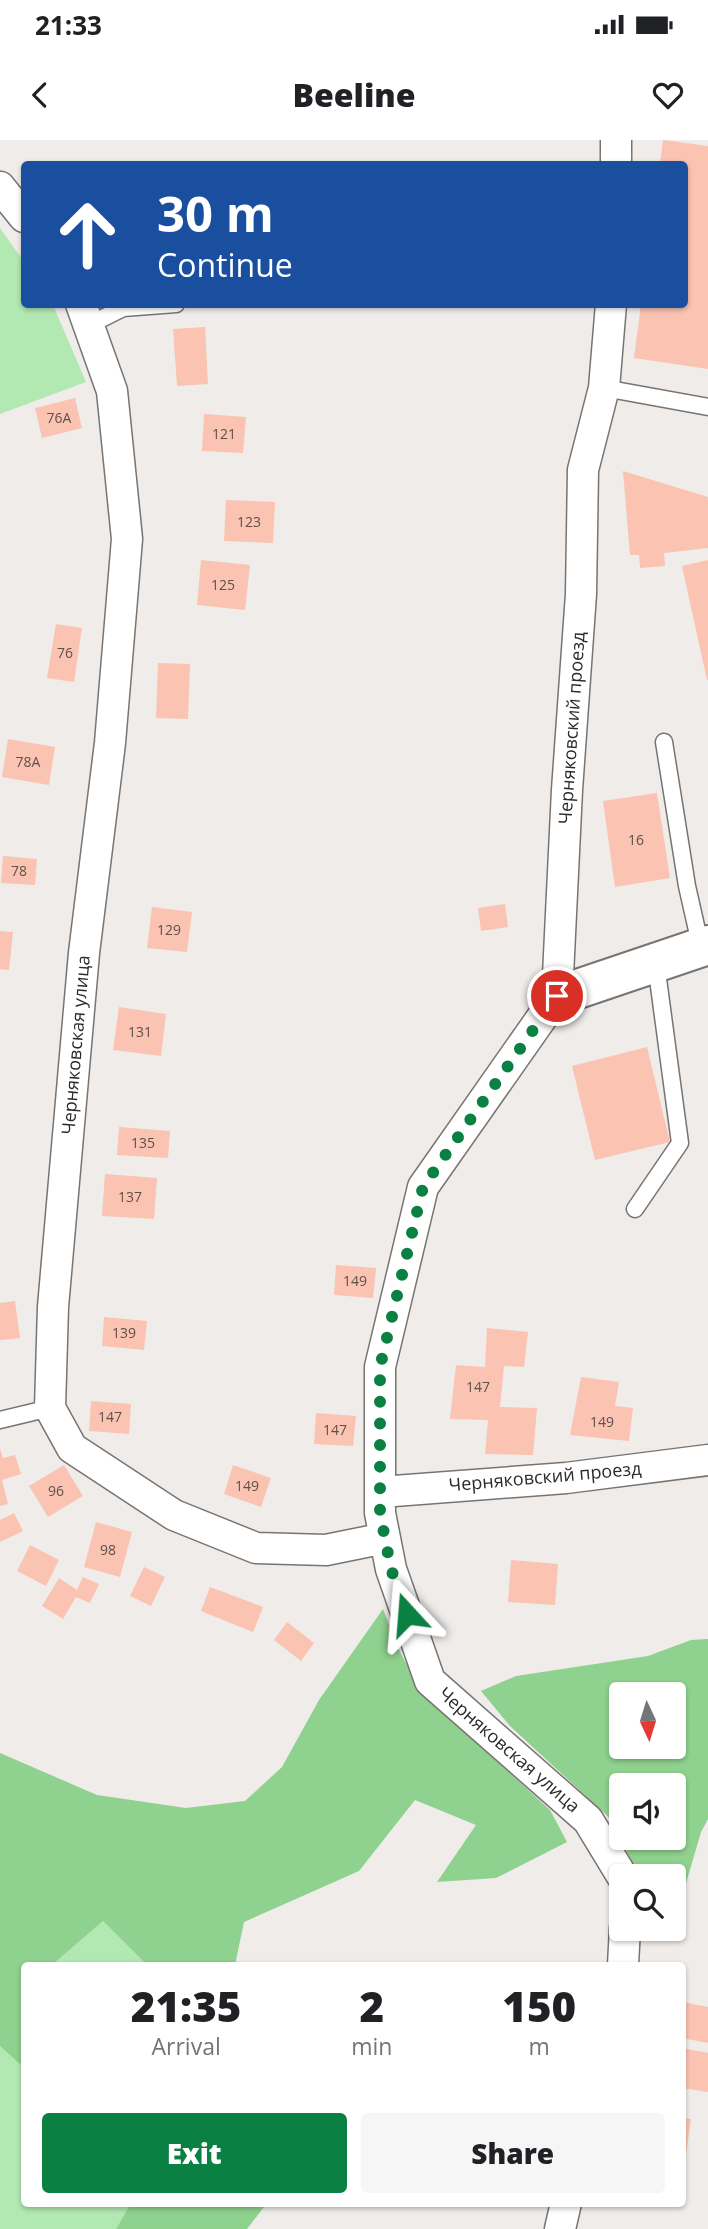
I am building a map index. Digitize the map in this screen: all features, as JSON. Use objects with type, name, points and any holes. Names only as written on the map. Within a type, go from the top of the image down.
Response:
[{"type":"street","points":[[616,140],[616,161]]},
{"type":"street","points":[[0,187],[21,213]]},
{"type":"street","name":"Черняковский проезд","points":[[557,996],[567,790],[581,594],[583,470],[604,388],[611,308]]},
{"type":"street","name":"Черняковская улица","points":[[50,1408],[53,1307],[82,966],[110,743],[127,539],[112,391],[85,315]]},
{"type":"street","points":[[557,996],[705,946]]},
{"type":"street","name":"Черняковская улица","points":[[557,996],[423,1187],[380,1367],[380,1513],[391,1569],[430,1681],[588,1820],[615,1864]]},
{"type":"street","points":[[50,1408],[72,1448],[174,1515],[256,1548],[326,1550],[385,1538]]},
{"type":"street","name":"Черняковский проезд","points":[[381,1492],[566,1478],[708,1460]]},
{"type":"street","points":[[623,1962],[624,1941]]},
{"type":"street","points":[[560,2229],[565,2207]]},
{"type":"lane","points":[[85,315],[123,308]]},
{"type":"lane","points":[[604,388],[708,407]]},
{"type":"lane","points":[[664,742],[687,886],[705,946]]},
{"type":"lane","points":[[635,1209],[680,1143],[656,964]]},
{"type":"lane","points":[[0,1420],[50,1408]]},
{"type":"green space","points":[[0,228],[21,258],[21,308],[54,308],[86,382],[0,414]]},
{"type":"green space","points":[[383,1609],[398,1648],[420,1690],[550,1810],[567,1842],[496,1878],[437,1882],[476,1825],[415,1800],[359,1871],[244,1922],[236,1962],[144,1962],[103,1921],[55,1962],[21,1962],[21,2065],[0,2046],[0,1753],[97,1795],[186,1808],[245,1801],[282,1767],[319,1700]]},
{"type":"green space","points":[[708,1639],[708,1819],[701,1832],[686,1883],[686,1864],[632,1864],[626,1850],[686,1850],[686,1773],[609,1773],[609,1817],[510,1726],[481,1691],[516,1676],[648,1656],[691,1640]]},
{"type":"green space","points":[[103,1921],[144,1962],[55,1962]]},
{"type":"green space","points":[[0,2046],[21,2065],[21,2207],[129,2207],[116,2229],[0,2229]]},
{"type":"green space","points":[[129,2207],[264,2207],[247,2229],[116,2229]]},
{"type":"building","points":[[663,140],[708,146],[708,369],[634,358],[640,308],[688,308],[688,161],[660,161]]},
{"type":"building","points":[[205,327],[208,384],[177,386],[173,329]]},
{"type":"building","points":[[75,398],[82,428],[42,438],[35,408]]},
{"type":"building","points":[[204,414],[246,417],[243,453],[202,451]]},
{"type":"building","points":[[623,471],[708,497],[708,548],[664,553],[665,566],[640,568],[639,555],[630,555]]},
{"type":"building","points":[[226,500],[275,502],[273,543],[224,541]]},
{"type":"building","points":[[201,560],[250,565],[245,610],[197,605]]},
{"type":"building","points":[[708,560],[708,680],[707,680],[682,566]]},
{"type":"building","points":[[56,624],[82,628],[74,682],[47,678]]},
{"type":"building","points":[[158,663],[190,664],[188,719],[156,718]]},
{"type":"building","points":[[8,739],[55,747],[49,785],[2,777]]},
{"type":"building","points":[[657,793],[670,878],[615,887],[603,801]]},
{"type":"building","points":[[3,856],[37,859],[35,885],[1,883]]},
{"type":"building","points":[[505,904],[508,927],[481,931],[478,908]]},
{"type":"building","points":[[152,907],[192,912],[187,952],[147,948]]},
{"type":"building","points":[[0,931],[13,932],[9,970],[0,969]]},
{"type":"building","points":[[119,1007],[166,1014],[161,1056],[113,1050]]},
{"type":"building","points":[[647,1047],[670,1142],[595,1160],[572,1066]]},
{"type":"building","points":[[119,1127],[170,1131],[168,1158],[117,1155]]},
{"type":"building","points":[[105,1174],[157,1178],[154,1219],[102,1216]]},
{"type":"building","points":[[336,1265],[376,1268],[373,1298],[334,1295]]},
{"type":"building","points":[[15,1301],[20,1338],[0,1340],[0,1303]]},
{"type":"building","points":[[104,1317],[147,1321],[144,1350],[102,1346]]},
{"type":"building","points":[[487,1328],[528,1332],[524,1367],[504,1366],[500,1407],[537,1408],[533,1455],[485,1454],[488,1420],[450,1419],[456,1365],[485,1367]]},
{"type":"building","points":[[581,1377],[619,1382],[615,1406],[633,1408],[629,1441],[570,1435]]},
{"type":"building","points":[[91,1401],[131,1404],[129,1434],[89,1431]]},
{"type":"building","points":[[316,1413],[356,1416],[353,1446],[314,1444]]},
{"type":"building","points":[[0,1449],[3,1458],[15,1455],[21,1474],[2,1480],[8,1504],[0,1506]]},
{"type":"building","points":[[64,1465],[83,1496],[48,1517],[29,1486]]},
{"type":"building","points":[[233,1465],[271,1478],[261,1507],[224,1494]]},
{"type":"building","points":[[14,1513],[23,1531],[0,1542],[0,1520]]},
{"type":"building","points":[[96,1522],[132,1532],[120,1577],[84,1567]]},
{"type":"building","points":[[30,1545],[59,1560],[46,1586],[17,1571]]},
{"type":"building","points":[[511,1560],[558,1564],[555,1605],[508,1602]]},
{"type":"building","points":[[144,1567],[165,1577],[151,1606],[130,1596]]},
{"type":"building","points":[[83,1577],[99,1584],[90,1603],[76,1597],[63,1619],[42,1606],[59,1578],[77,1590]]},
{"type":"building","points":[[210,1587],[263,1607],[253,1632],[201,1611]]},
{"type":"building","points":[[287,1622],[314,1643],[301,1661],[274,1640]]},
{"type":"building","points":[[686,2003],[708,2007],[708,2043],[686,2039]]},
{"type":"building","points":[[686,2049],[708,2053],[708,2092],[686,2089]]},
{"type":"building","points":[[686,2118],[691,2119],[686,2154]]},
{"type":"route","points":[[407,1614],[391,1569],[380,1513],[380,1367],[423,1187],[557,996]]}]
